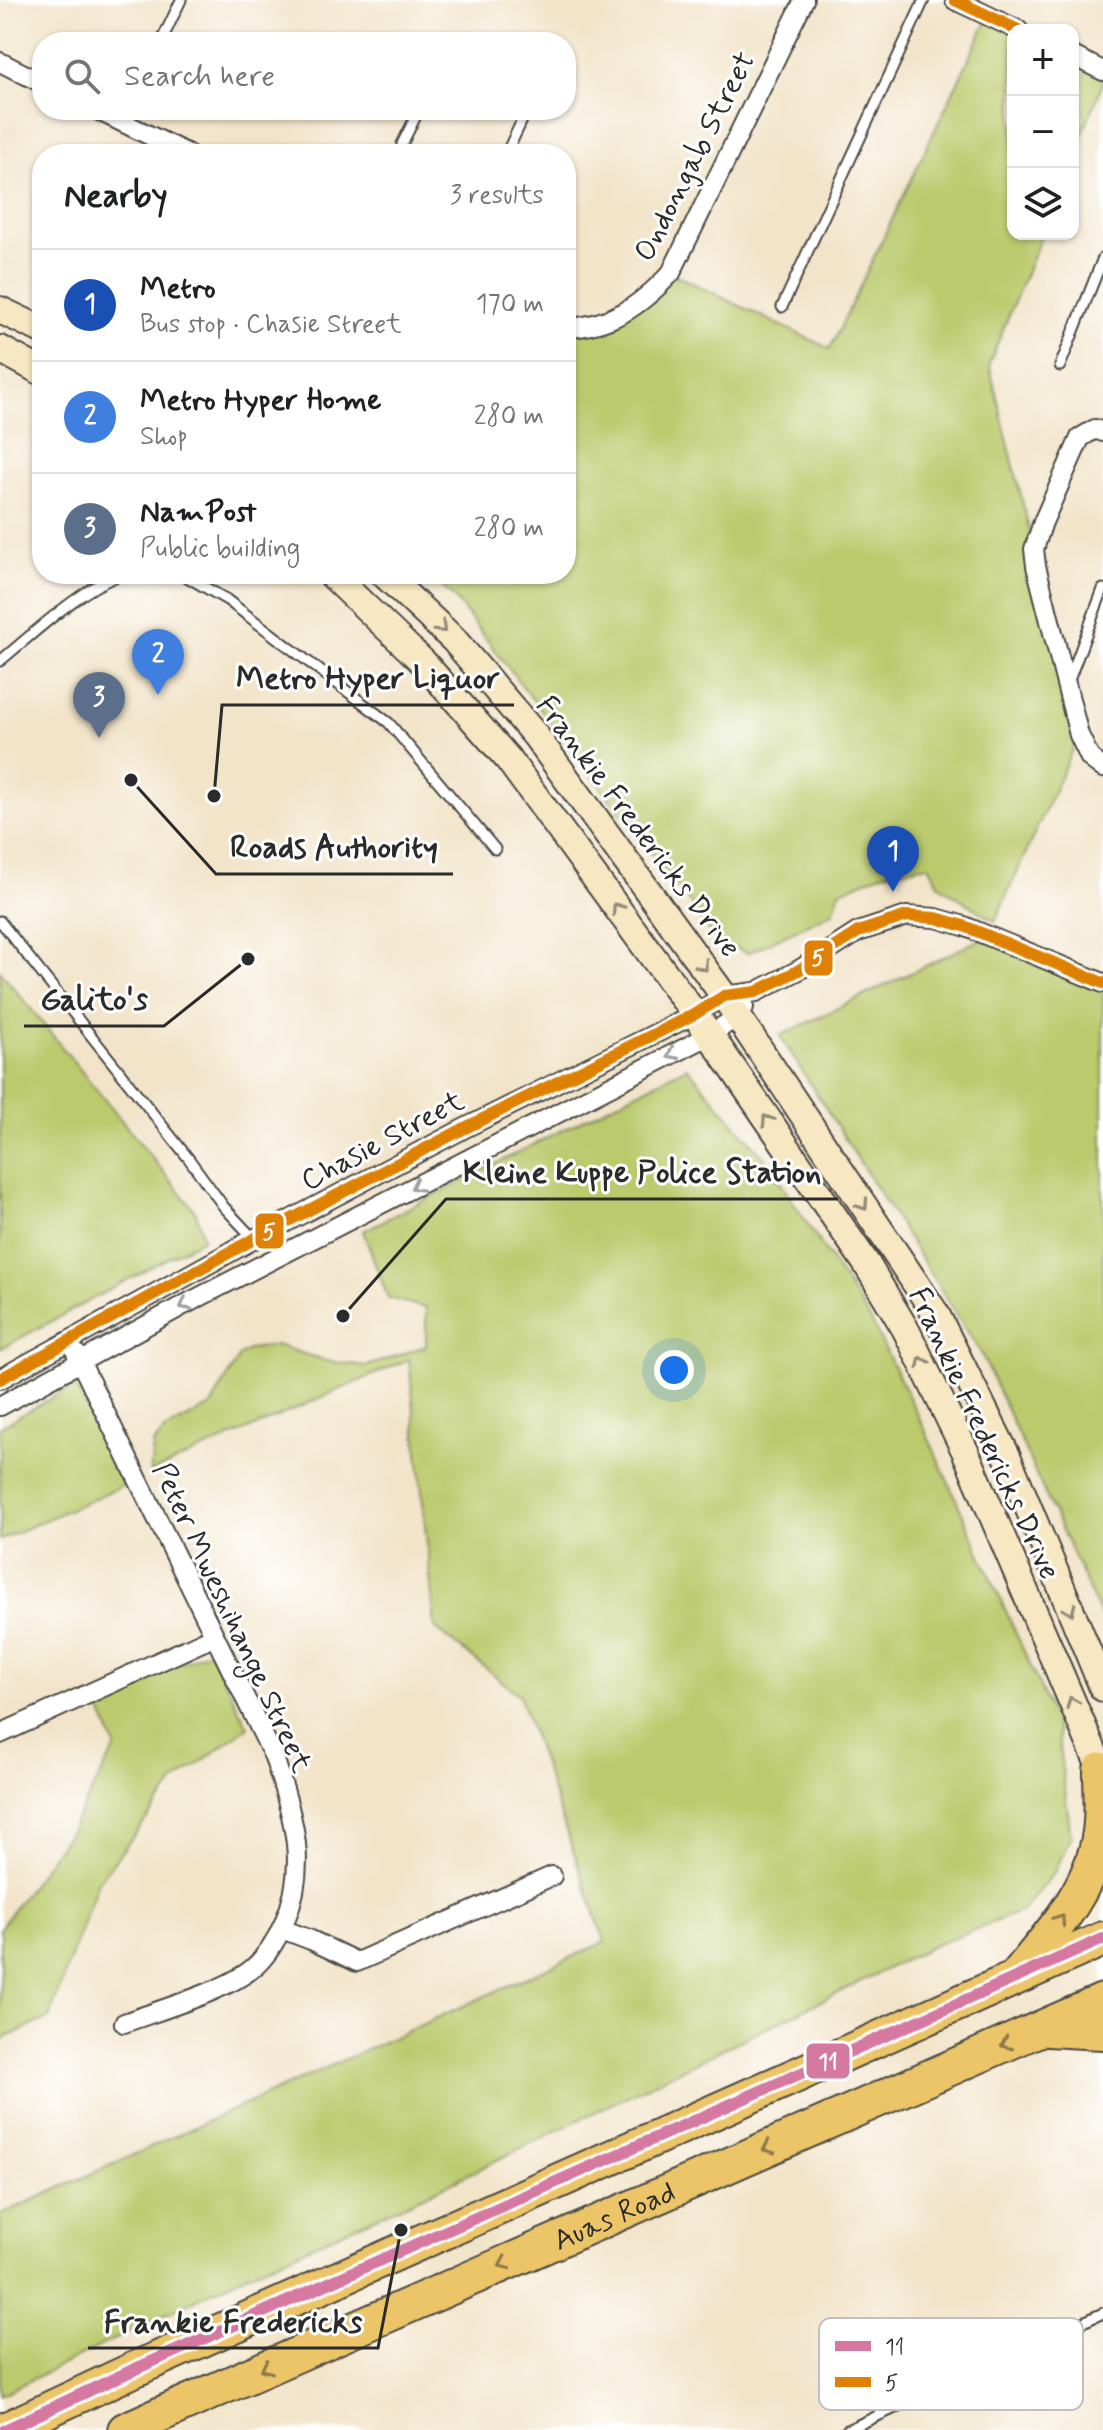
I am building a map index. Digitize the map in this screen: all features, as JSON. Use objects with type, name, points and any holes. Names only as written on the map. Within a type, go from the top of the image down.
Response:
[{"type":"highway","points":[[1012,1980],[1046,1940],[1090,1871],[1100,1831],[1102,1772]]},
{"type":"highway","name":"Auas Road","points":[[5,2430],[133,2370],[1103,1939]]},
{"type":"highway","name":"Auas Road","points":[[125,2430],[1103,2001]]},
{"type":"highway","points":[[1042,2028],[1103,2032]]},
{"type":"main road","points":[[0,310],[32,325]]},
{"type":"main road","points":[[0,349],[32,367]]},
{"type":"main road","name":"Frankie Fredericks Drive","points":[[341,584],[423,662],[508,759],[702,1024],[866,1263],[906,1330],[966,1453],[1102,1772]]},
{"type":"main road","name":"Frankie Fredericks Drive","points":[[395,584],[454,640],[535,735],[731,1006],[936,1314],[1007,1456],[1103,1688]]},
{"type":"street","name":"Ondongab Street","points":[[576,327],[595,325],[626,312],[671,273],[804,0]]},
{"type":"street","points":[[955,0],[1007,25]]},
{"type":"street","points":[[1079,59],[1103,71]]},
{"type":"street","points":[[0,62],[32,78]]},
{"type":"street","points":[[129,120],[171,144]]},
{"type":"street","points":[[1103,432],[1095,429],[1080,438],[1034,549],[1079,735],[1090,758],[1103,768]]},
{"type":"street","name":"Chasie Street","points":[[0,1406],[702,1024],[799,970],[858,932],[907,916],[936,918],[964,926],[1103,983]]},
{"type":"street","name":"Chasie Street","points":[[0,1379],[254,1239],[463,1129],[702,1024],[731,1006]]},
{"type":"street","name":"Peter Mweshihange Street","points":[[70,1341],[274,1757],[294,1821],[299,1869],[294,1902],[282,1929],[252,1969],[217,1988],[124,2023]]},
{"type":"street","points":[[0,1734],[213,1637]]},
{"type":"street","points":[[282,1929],[357,1962],[552,1876]]},
{"type":"lane","points":[[166,32],[181,0]]},
{"type":"lane","points":[[782,307],[924,0]]},
{"type":"lane","points":[[402,144],[414,120]]},
{"type":"lane","points":[[511,144],[522,120]]},
{"type":"lane","points":[[1060,366],[1103,258]]},
{"type":"lane","points":[[0,661],[58,613],[101,584]]},
{"type":"lane","points":[[199,584],[227,600],[389,723],[495,849]]},
{"type":"lane","points":[[1067,685],[1103,589]]},
{"type":"lane","points":[[0,921],[224,1207],[254,1239]]},
{"type":"lane","points":[[1083,2322],[1103,2313]]},
{"type":"lane","points":[[847,2430],[891,2410]]},
{"type":"green space","points":[[989,17],[1007,27],[1007,240],[1040,240],[989,364],[1079,735],[995,921],[939,885],[929,865],[883,873],[840,891],[833,912],[748,953],[716,941],[456,600],[439,584],[576,584],[576,327],[595,325],[671,273],[830,349]]},
{"type":"green space","points":[[1079,59],[1103,71],[1103,83],[1079,142]]},
{"type":"green space","points":[[987,936],[1103,985],[1103,1621],[981,1353],[780,1036]]},
{"type":"green space","points":[[0,971],[196,1212],[203,1239],[0,1349]]},
{"type":"green space","points":[[687,1067],[765,1159],[871,1321],[925,1430],[1056,1723],[1071,1836],[1055,1872],[1022,1911],[935,1945],[430,2193],[248,2274],[0,2395],[0,2215],[605,1942],[519,1695],[435,1628],[409,1359],[150,1473],[153,1444],[165,1430],[211,1406],[240,1355],[250,1349],[276,1345],[326,1361],[367,1366],[426,1346],[426,1308],[388,1298],[363,1231]]},
{"type":"green space","points":[[75,1385],[124,1485],[0,1540],[0,1427]]},
{"type":"green space","points":[[209,1651],[248,1727],[176,1781],[98,1882],[49,2018],[0,2040],[0,1928],[70,1831],[116,1747],[96,1699]]},
{"type":"transit line","name":"5","points":[[955,0],[1007,25]]},
{"type":"transit line","name":"5","points":[[0,1379],[254,1239],[463,1129],[695,1014],[724,996],[756,992],[799,970],[858,932],[907,916],[936,918],[964,926],[1103,983]]},
{"type":"transit line","name":"11","points":[[5,2430],[133,2370],[1103,1939]]},
{"type":"place","name":"Metro Hyper Home","points":[[158,695]]},
{"type":"place","name":"NamPost","points":[[99,738]]},
{"type":"place","name":"Roads Authority","points":[[131,780]]},
{"type":"place","name":"Metro Hyper Liquor","points":[[214,796]]},
{"type":"place","name":"Metro","points":[[893,892]]},
{"type":"place","name":"Galito's","points":[[248,959]]},
{"type":"place","name":"Kleine Kuppe Police Station","points":[[343,1316]]},
{"type":"place","name":"Frankie Fredericks","points":[[401,2230]]}]
